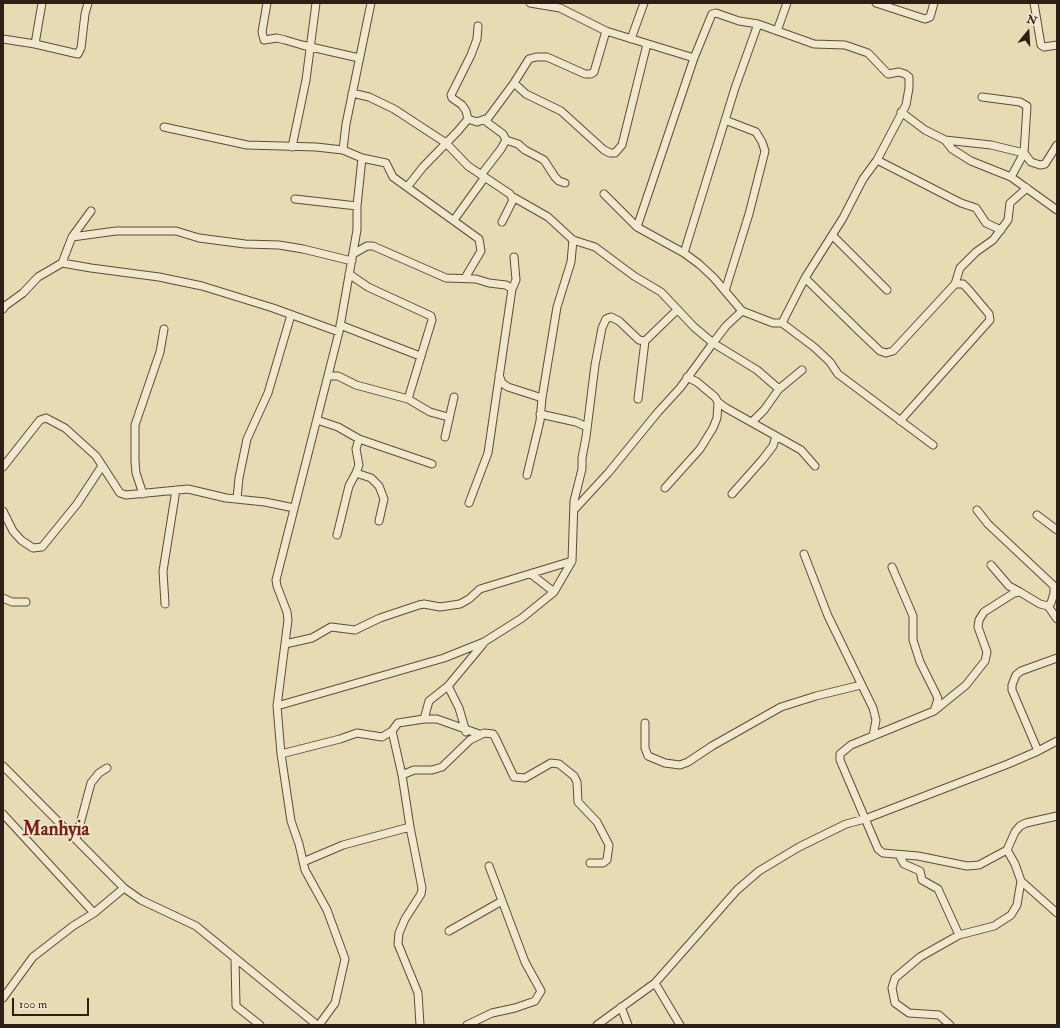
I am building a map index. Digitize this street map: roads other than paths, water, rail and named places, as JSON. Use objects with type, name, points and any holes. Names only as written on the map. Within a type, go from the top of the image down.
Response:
[{"type":"street","points":[[35,44],[42,3]]},
{"type":"street","points":[[3,40],[35,44],[78,54],[81,48],[88,3]]},
{"type":"street","points":[[267,3],[262,32],[264,40],[278,38],[359,58]]},
{"type":"street","points":[[292,147],[310,47],[316,3]]},
{"type":"street","points":[[343,150],[346,124],[371,3]]},
{"type":"street","points":[[530,3],[560,8],[606,31],[694,58]]},
{"type":"street","points":[[631,39],[644,3]]},
{"type":"street","points":[[778,31],[787,3]]},
{"type":"street","points":[[876,3],[926,19],[930,17],[934,3]]},
{"type":"street","points":[[1034,3],[1041,45],[1044,47],[1057,45]]},
{"type":"street","points":[[637,227],[694,58],[708,19],[712,14],[716,13],[739,21],[758,24],[814,44],[846,45],[868,53],[888,74],[900,72],[905,74],[909,77],[910,88],[906,104],[877,160],[863,179],[833,236],[805,278],[782,323]]},
{"type":"street","points":[[684,252],[725,120],[758,24]]},
{"type":"street","points":[[468,119],[466,110],[452,98],[451,95],[471,56],[477,39],[478,26]]},
{"type":"street","points":[[468,119],[476,122],[484,120],[501,101],[529,59],[536,56],[547,57],[585,74],[591,74],[596,68],[606,31]]},
{"type":"street","points":[[514,83],[526,94],[561,111],[604,150],[610,153],[615,153],[622,145],[647,44]]},
{"type":"street","points":[[352,93],[382,102],[446,143],[457,156],[483,176],[513,197],[548,217],[573,240],[595,247],[634,276],[661,292],[677,310],[712,343],[757,370],[779,389]]},
{"type":"street","points":[[982,97],[1020,102],[1027,106],[1024,153],[1011,177]]},
{"type":"street","points":[[901,112],[925,130],[945,140],[991,145],[1024,153],[1031,162],[1040,165],[1045,164],[1057,145]]},
{"type":"street","points":[[408,186],[423,167],[468,119]]},
{"type":"street","points":[[484,120],[503,134],[506,140],[518,144],[525,150],[544,160],[555,177],[559,181],[565,183]]},
{"type":"street","points":[[725,120],[756,132],[765,151],[755,193],[725,291]]},
{"type":"street","points":[[164,127],[247,145],[343,150],[362,158],[386,163],[393,177],[408,186],[454,220],[478,240],[481,245],[481,251],[465,278]]},
{"type":"street","points":[[454,220],[502,150],[506,140]]},
{"type":"street","points":[[945,140],[952,149],[971,160],[1011,177],[1057,210]]},
{"type":"street","points":[[3,766],[124,888],[141,900],[196,926],[318,1025],[335,1003],[345,959],[326,910],[307,874],[303,862],[299,844],[291,821],[281,754],[277,706],[285,644],[287,612],[276,580],[339,328],[357,230],[357,206],[362,158]]},
{"type":"street","points":[[877,160],[961,203],[976,208],[979,210],[985,221],[1001,230]]},
{"type":"street","points":[[805,278],[880,351],[886,353],[893,351],[955,284],[960,268],[976,252],[988,246],[1008,220],[1010,203],[1027,188]]},
{"type":"street","points":[[604,194],[637,227],[684,252],[709,273],[742,311],[773,323],[782,323],[814,347],[830,362],[838,374],[934,445]]},
{"type":"street","points":[[502,222],[513,197]]},
{"type":"street","points":[[295,199],[357,206]]},
{"type":"street","points":[[3,309],[10,301],[23,293],[38,277],[62,262],[72,238],[91,212]]},
{"type":"street","points":[[72,238],[116,231],[176,231],[199,238],[245,244],[291,247],[352,258],[367,246],[373,246],[446,278],[465,278],[498,285],[506,284],[512,289]]},
{"type":"street","points":[[833,236],[887,290]]},
{"type":"street","points":[[527,475],[540,414],[556,307],[571,262],[573,240]]},
{"type":"street","points":[[469,503],[488,453],[512,289],[516,280],[514,257]]},
{"type":"street","points":[[62,262],[91,268],[159,277],[202,286],[339,328],[420,356]]},
{"type":"street","points":[[349,274],[368,287],[430,316],[432,320],[408,399]]},
{"type":"street","points":[[900,421],[990,320],[989,314],[968,289],[963,284],[955,284]]},
{"type":"street","points":[[638,399],[645,341],[677,310]]},
{"type":"street","points":[[574,510],[609,472],[687,377],[726,326],[742,311]]},
{"type":"street","points":[[237,499],[239,478],[247,439],[268,393],[291,314]]},
{"type":"street","points":[[277,706],[444,658],[484,642],[522,618],[554,592],[572,560],[574,501],[582,469],[582,458],[598,341],[606,319],[611,317],[619,320],[639,340],[645,341]]},
{"type":"street","points":[[143,494],[136,473],[135,425],[160,352],[164,329]]},
{"type":"street","points":[[752,422],[779,389],[802,370]]},
{"type":"street","points":[[499,375],[502,383],[508,387],[542,398]]},
{"type":"street","points":[[328,376],[338,376],[356,385],[408,399],[430,412],[448,417]]},
{"type":"street","points":[[687,377],[697,382],[726,408],[801,450],[814,466]]},
{"type":"street","points":[[445,436],[448,417],[454,397]]},
{"type":"street","points":[[665,488],[700,449],[714,428],[717,418],[718,402]]},
{"type":"street","points":[[540,414],[576,422],[587,428]]},
{"type":"street","points":[[3,467],[40,420],[46,418],[65,428],[96,456],[120,493],[134,496],[176,490],[199,490],[237,499],[265,502],[294,508]]},
{"type":"street","points":[[317,420],[338,427],[359,439],[432,464]]},
{"type":"street","points":[[732,494],[764,459],[773,446],[776,436]]},
{"type":"street","points":[[337,535],[348,486],[359,465],[356,449],[359,439]]},
{"type":"street","points":[[3,511],[13,531],[21,540],[33,548],[42,547],[77,504],[102,466]]},
{"type":"street","points":[[356,473],[371,478],[380,486],[384,499],[379,521]]},
{"type":"street","points":[[165,604],[163,572],[176,490]]},
{"type":"street","points":[[977,510],[988,524],[1054,586],[1054,593],[1048,606]]},
{"type":"street","points":[[1037,515],[1057,530]]},
{"type":"street","points":[[804,554],[828,616],[873,708],[876,720],[873,736]]},
{"type":"street","points":[[285,644],[312,638],[331,627],[349,631],[355,630],[380,618],[419,604],[440,607],[460,604],[469,599],[480,589],[572,560]]},
{"type":"street","points":[[991,565],[1009,586],[1040,604],[1048,606],[1057,619]]},
{"type":"street","points":[[892,567],[913,616],[913,640],[920,662],[938,699],[934,711]]},
{"type":"street","points":[[531,574],[554,592]]},
{"type":"street","points":[[1020,592],[1014,593],[984,612],[979,620],[978,627],[987,652],[985,661],[966,685],[934,711],[851,745],[840,754],[840,760],[878,849],[883,853],[918,856],[967,866],[988,861],[1006,850],[1015,832],[1020,826],[1026,823],[1057,816]]},
{"type":"street","points":[[3,598],[12,602],[26,602]]},
{"type":"street","points":[[424,719],[429,701],[448,686],[484,642]]},
{"type":"street","points":[[1038,751],[1012,690],[1012,685],[1016,675],[1021,671],[1057,658]]},
{"type":"street","points":[[645,723],[646,752],[648,756],[659,761],[680,765],[781,707],[816,696],[861,685]]},
{"type":"street","points":[[448,686],[459,708],[465,730],[470,740]]},
{"type":"street","points":[[281,754],[358,733],[378,737],[392,731],[398,723],[424,719],[437,719],[479,734],[493,734],[514,777],[525,778],[555,762],[563,766],[574,776],[577,782],[578,802],[597,822],[609,845],[607,860],[603,863],[590,863]]},
{"type":"street","points":[[392,731],[402,775],[422,888],[421,894],[405,919],[399,933],[398,944],[418,993],[420,1025]]},
{"type":"street","points":[[402,775],[414,770],[432,770],[442,767],[470,740],[479,734]]},
{"type":"street","points":[[597,1025],[654,983],[747,880],[764,867],[814,839],[846,824],[865,819],[1038,751],[1057,741]]},
{"type":"street","points":[[76,839],[92,783],[100,773],[107,768]]},
{"type":"street","points":[[3,814],[94,913]]},
{"type":"street","points":[[303,862],[343,845],[410,827]]},
{"type":"street","points":[[1006,850],[1015,864],[1021,881],[1057,913]]},
{"type":"street","points":[[899,855],[904,864],[918,870],[922,880],[938,889],[959,935]]},
{"type":"street","points":[[467,1025],[492,1013],[515,1008],[534,1001],[540,995],[541,991],[525,962],[489,866]]},
{"type":"street","points":[[950,1025],[939,1015],[909,1013],[895,1003],[892,988],[896,978],[909,965],[920,957],[959,935],[994,926],[1011,915],[1017,904],[1021,881]]},
{"type":"street","points":[[3,998],[33,957],[73,926],[94,913],[124,888]]},
{"type":"street","points":[[449,931],[502,901]]},
{"type":"street","points":[[235,959],[236,1006],[260,1025]]},
{"type":"street","points":[[654,983],[680,1025]]},
{"type":"street","points":[[621,1007],[628,1025]]},
{"type":"district","name":"Manhyia","points":[[56,831]]}]
